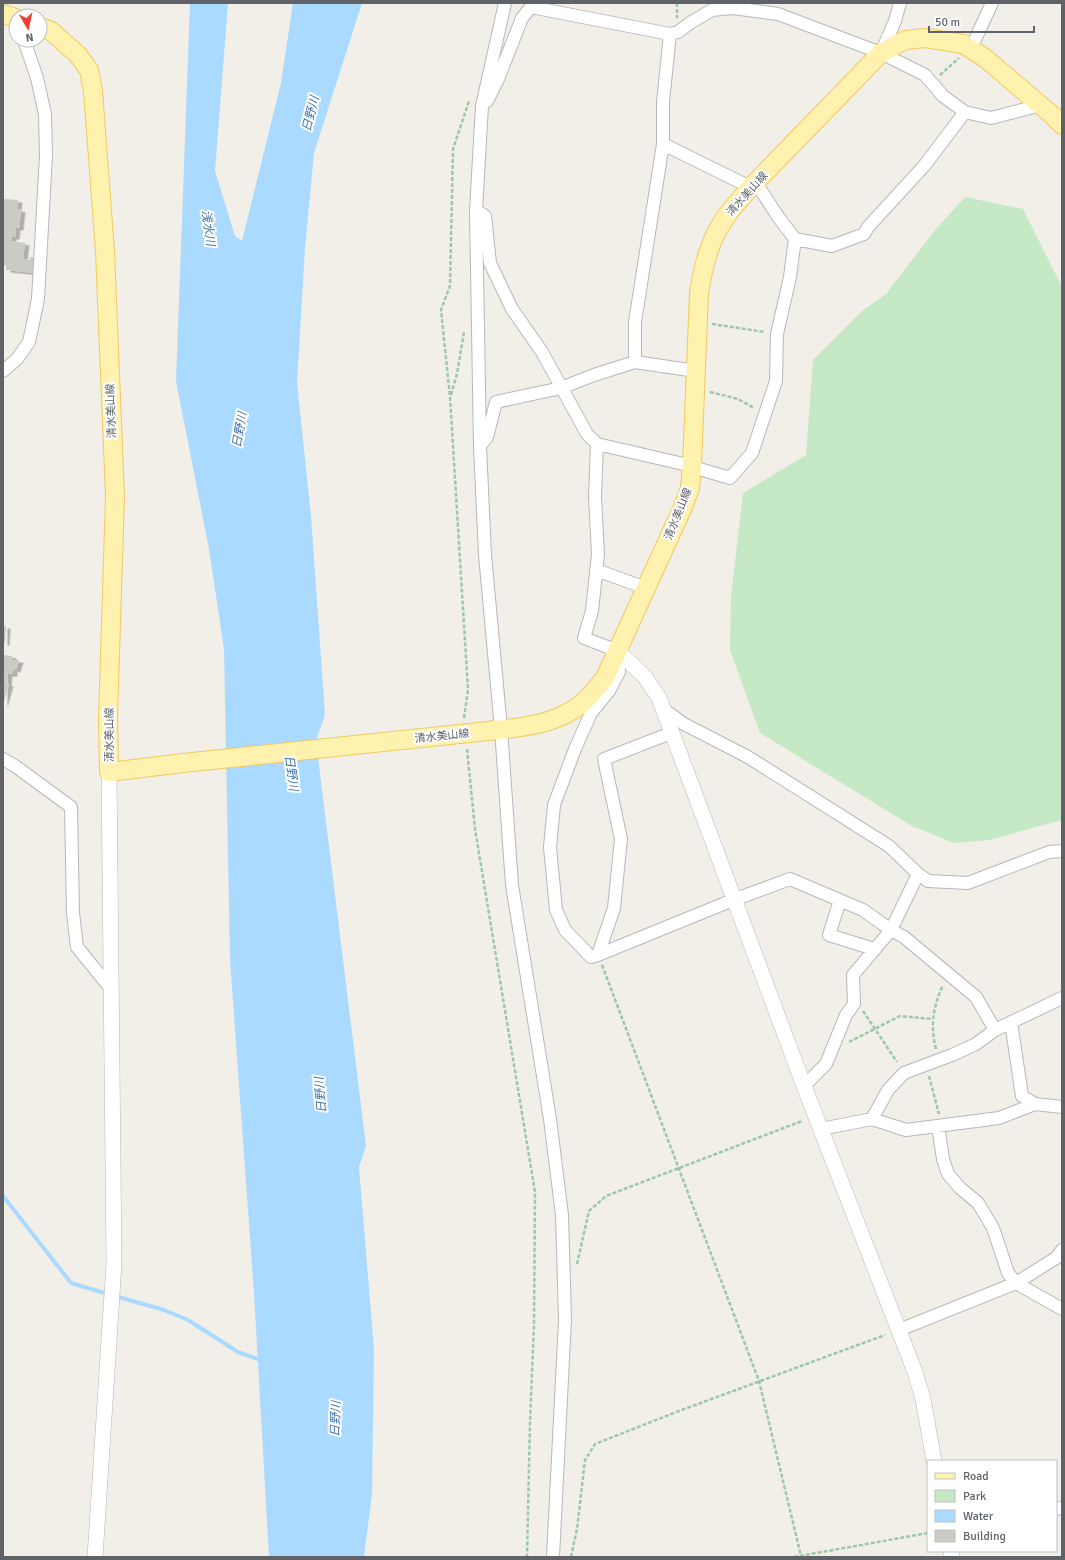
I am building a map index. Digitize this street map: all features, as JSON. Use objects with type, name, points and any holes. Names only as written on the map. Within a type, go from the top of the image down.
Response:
[{"type":"main road","name":"清水美山線","points":[[48,30],[78,56],[89,70],[93,91],[105,252],[115,496],[108,718],[109,772],[494,730],[540,724],[565,715],[588,698],[605,678],[683,507],[690,488],[694,467],[699,293],[703,268],[710,247],[721,223],[736,204],[881,52],[905,40],[924,38],[963,44],[985,58],[1041,105],[1062,125]]},
{"type":"street","points":[[505,3],[482,106],[476,210],[480,446],[494,730],[512,884],[550,1119],[562,1215],[565,1319],[553,1557]]},
{"type":"street","points":[[881,52],[895,21],[900,3]]},
{"type":"street","points":[[970,49],[992,3]]},
{"type":"street","points":[[482,106],[489,100],[522,18],[531,4],[670,34],[678,32],[712,10],[733,8],[778,8],[881,52],[925,75],[942,96],[965,112],[991,118],[1041,105]]},
{"type":"street","points":[[635,362],[634,322],[663,144],[663,102],[670,34]]},
{"type":"street","points":[[3,371],[17,359],[29,342],[39,292],[46,155],[45,114],[37,78],[27,48]]},
{"type":"street","points":[[663,144],[742,183],[753,186],[795,239],[832,246],[864,234],[868,227],[924,166],[965,112]]},
{"type":"street","points":[[476,210],[485,216],[490,263],[512,309],[542,352],[587,434],[597,444],[694,467],[730,478],[752,452],[776,380],[777,334],[790,277],[795,239]]},
{"type":"street","points":[[480,446],[487,436],[496,402],[561,388],[594,375],[635,362],[696,371]]},
{"type":"street","points":[[597,444],[595,497],[598,554],[592,610],[584,638],[618,651],[645,677],[658,698],[818,1123],[915,1372],[923,1398],[934,1460]]},
{"type":"street","points":[[596,570],[646,588]]},
{"type":"street","points":[[618,651],[620,672],[609,691],[591,713],[574,749],[554,805],[550,847],[556,910],[570,936],[591,957],[734,900],[790,880],[863,910],[891,930],[904,937],[976,996],[995,1030]]},
{"type":"street","points":[[662,708],[684,724],[748,757],[889,846],[918,874],[928,881],[968,883],[1049,852],[1062,851]]},
{"type":"street","points":[[598,955],[614,908],[620,839],[604,759],[672,733]]},
{"type":"street","points":[[3,759],[15,766],[71,808],[73,913],[77,947],[112,990]]},
{"type":"street","points":[[95,1557],[114,1263],[109,772]]},
{"type":"street","points":[[804,1086],[826,1064],[846,1015],[854,1004],[853,975],[891,930],[918,874]]},
{"type":"street","points":[[840,900],[829,935],[874,949]]},
{"type":"street","points":[[872,1118],[888,1090],[904,1073],[976,1044],[995,1030],[1062,998]]},
{"type":"street","points":[[1011,1022],[1022,1096],[1035,1104],[1062,1107]]},
{"type":"street","points":[[818,1123],[872,1118],[906,1130],[999,1118],[1035,1104]]},
{"type":"street","points":[[938,1126],[943,1159],[948,1174],[960,1188],[978,1203],[993,1228],[1008,1273],[1016,1283],[1062,1309]]},
{"type":"street","points":[[899,1330],[1016,1283],[1056,1258],[1062,1250]]},
{"type":"path","points":[[931,82],[970,49]]},
{"type":"path","points":[[464,722],[463,714],[468,690],[450,397],[441,310],[450,286],[453,149],[470,97]]},
{"type":"path","points":[[707,323],[777,334]]},
{"type":"path","points":[[450,397],[457,374],[465,327]]},
{"type":"path","points":[[709,392],[738,399],[765,413]]},
{"type":"path","points":[[466,745],[475,829],[535,1192],[534,1324],[527,1557]]},
{"type":"path","points":[[598,955],[680,1168],[759,1381],[801,1556]]},
{"type":"path","points":[[938,1060],[932,1034],[932,1019],[940,991],[948,973]]},
{"type":"path","points":[[854,1004],[860,1006],[904,1073]]},
{"type":"path","points":[[833,1048],[838,1048],[900,1016],[932,1019]]},
{"type":"path","points":[[925,1065],[932,1084],[940,1115],[938,1126]]},
{"type":"path","points":[[576,1271],[589,1211],[606,1196],[680,1168],[818,1123]]},
{"type":"path","points":[[571,1557],[577,1529],[586,1460],[595,1444],[759,1381],[899,1330]]},
{"type":"path","points":[[794,1557],[927,1533]]},
{"type":"green space","points":[[965,197],[1023,209],[1062,287],[1062,820],[989,840],[954,843],[912,826],[760,733],[730,650],[731,596],[743,493],[806,455],[813,360],[862,311],[886,294],[935,230]]},
{"type":"water","points":[[190,3],[228,3],[215,171],[235,236],[242,241],[281,83],[293,3],[362,3],[314,153],[305,248],[297,382],[311,516],[325,715],[316,741],[366,1146],[359,1167],[374,1349],[372,1494],[364,1557],[269,1557],[254,1293],[230,960],[224,649],[209,549],[176,381]]},
{"type":"building","points":[[3,199],[18,200],[17,209],[21,210],[19,228],[16,228],[15,237],[12,237],[12,241],[25,243],[23,259],[30,260],[30,257],[37,258],[35,273],[6,270],[6,265],[3,265]]},
{"type":"building","points":[[3,626],[6,626],[5,643],[3,643]]},
{"type":"building","points":[[3,655],[12,656],[12,660],[19,660],[16,670],[13,669],[13,674],[8,674],[7,683],[9,684],[3,705]]},
{"type":"waterway","points":[[3,1196],[71,1283],[108,1294]]},
{"type":"waterway","points":[[115,1296],[164,1310],[188,1320],[238,1352],[263,1361]]},
{"type":"water label","name":"日野川","points":[[311,114]]},
{"type":"water label","name":"浅水川","points":[[208,228]]},
{"type":"water label","name":"日野川","points":[[240,430]]},
{"type":"water label","name":"日野川","points":[[291,773]]},
{"type":"water label","name":"日野川","points":[[321,1095]]},
{"type":"water label","name":"日野川","points":[[336,1419]]}]
